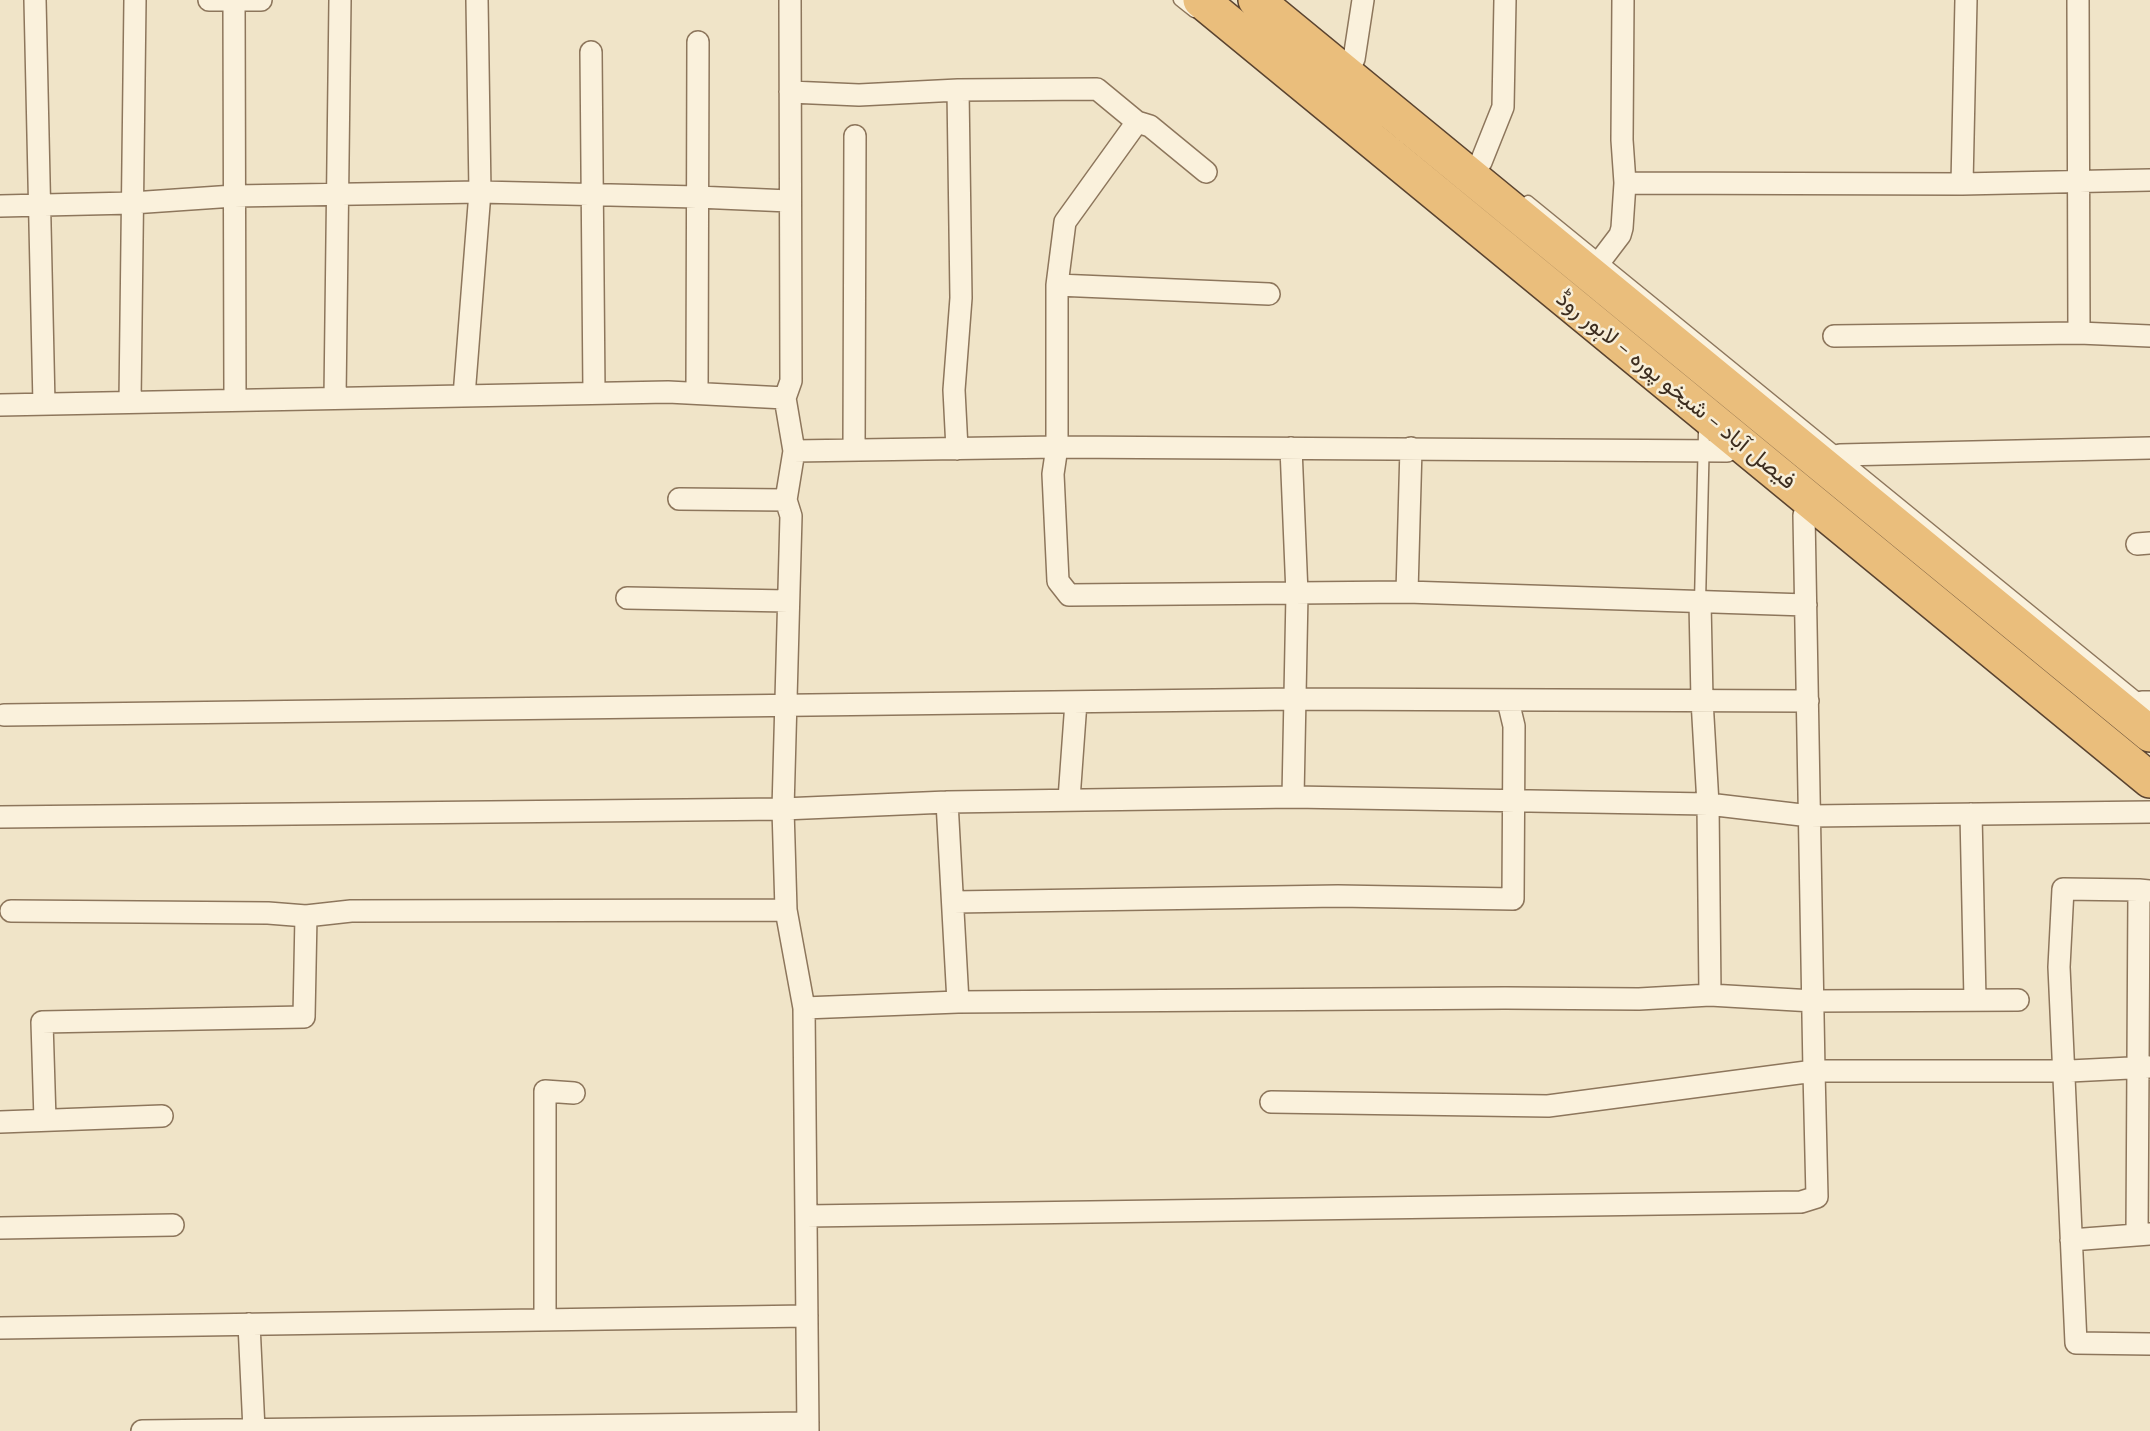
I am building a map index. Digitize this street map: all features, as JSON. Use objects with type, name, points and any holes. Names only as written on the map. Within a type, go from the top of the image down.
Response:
[{"type":"highway","name":"فیصل آباد - شیخو پورہ - لاہور روڈ","points":[[1255,0],[2148,712]]},
{"type":"highway","name":"فیصل آباد - شیخو پورہ - لاہور روڈ","points":[[1201,9],[2150,780]]},
{"type":"street","points":[[35,0],[44,404]]},
{"type":"street","points":[[130,402],[135,0]]},
{"type":"street","points":[[209,0],[261,0]]},
{"type":"street","points":[[335,398],[340,0]]},
{"type":"street","points":[[464,396],[480,192],[477,0]]},
{"type":"street","points":[[142,1431],[808,1427],[804,1008],[786,910],[783,808],[791,516],[786,500],[794,451],[785,398],[791,381],[790,0]]},
{"type":"street","points":[[1354,59],[1363,0]]},
{"type":"street","points":[[1481,162],[1503,107],[1505,0]]},
{"type":"street","points":[[1601,260],[1620,235],[1622,228],[1625,183],[1622,140],[1623,0]]},
{"type":"street","points":[[1962,184],[1966,0]]},
{"type":"street","points":[[2078,0],[2079,333]]},
{"type":"street","points":[[234,1],[235,400]]},
{"type":"street","points":[[697,393],[698,42]]},
{"type":"street","points":[[592,52],[594,393]]},
{"type":"street","points":[[790,92],[859,95],[958,90],[1097,89],[1137,122],[1150,126],[1206,172]]},
{"type":"street","points":[[957,449],[954,390],[961,298],[958,90]]},
{"type":"street","points":[[1137,122],[1065,222],[1057,285],[1057,447],[1053,474],[1058,581],[1069,595],[1407,592],[1806,605]]},
{"type":"street","points":[[854,450],[855,136]]},
{"type":"street","points":[[1625,183],[1962,184],[2150,180]]},
{"type":"street","points":[[0,206],[132,203],[234,196],[480,192],[789,201]]},
{"type":"street","points":[[1057,285],[1269,294]]},
{"type":"street","points":[[1834,335],[2079,333],[2150,336]]},
{"type":"street","points":[[0,405],[594,393],[697,393],[785,398]]},
{"type":"street","points":[[794,451],[1057,447],[1411,448],[1704,442],[1731,455]]},
{"type":"street","points":[[1291,448],[1297,594],[1293,797]]},
{"type":"street","points":[[1407,592],[1411,448]]},
{"type":"street","points":[[1840,456],[2150,448]]},
{"type":"street","points":[[679,499],[786,500]]},
{"type":"street","points":[[806,1216],[1801,1202],[1817,1197],[1804,515]]},
{"type":"street","points":[[627,598],[788,601]]},
{"type":"street","points":[[1700,602],[1708,804],[1710,995]]},
{"type":"street","points":[[5,715],[1295,699],[1808,701]]},
{"type":"street","points":[[954,902],[1338,896],[1513,899],[1514,726],[1508,701]]},
{"type":"street","points":[[1069,799],[1076,702]]},
{"type":"street","points":[[0,817],[783,808],[1069,799],[1293,797],[1708,804],[1810,816],[2150,812]]},
{"type":"street","points":[[947,802],[958,1002]]},
{"type":"street","points":[[1971,814],[1975,1000]]},
{"type":"street","points":[[2071,1240],[2144,1235],[2145,891],[2063,889],[2059,967],[2071,1240],[2076,1343],[2150,1343]]},
{"type":"street","points":[[11,911],[268,913],[306,916],[365,911],[786,910]]},
{"type":"street","points":[[45,1120],[42,1022],[304,1017],[306,916]]},
{"type":"street","points":[[804,1008],[958,1002],[1639,999],[1710,995],[1813,1001],[2018,1000]]},
{"type":"street","points":[[1271,1102],[1548,1106],[1814,1071],[2064,1071],[2144,1068]]},
{"type":"street","points":[[545,1320],[545,1091],[574,1093]]},
{"type":"street","points":[[0,1122],[162,1116]]},
{"type":"street","points":[[0,1228],[173,1225]]},
{"type":"street","points":[[0,1328],[807,1316]]},
{"type":"street","points":[[249,1325],[254,1430]]},
{"type":"lane","points":[[1179,0],[1201,9]]},
{"type":"lane","points":[[1521,195],[2148,712]]},
{"type":"lane","points":[[1694,424],[1704,442],[1700,602]]}]
